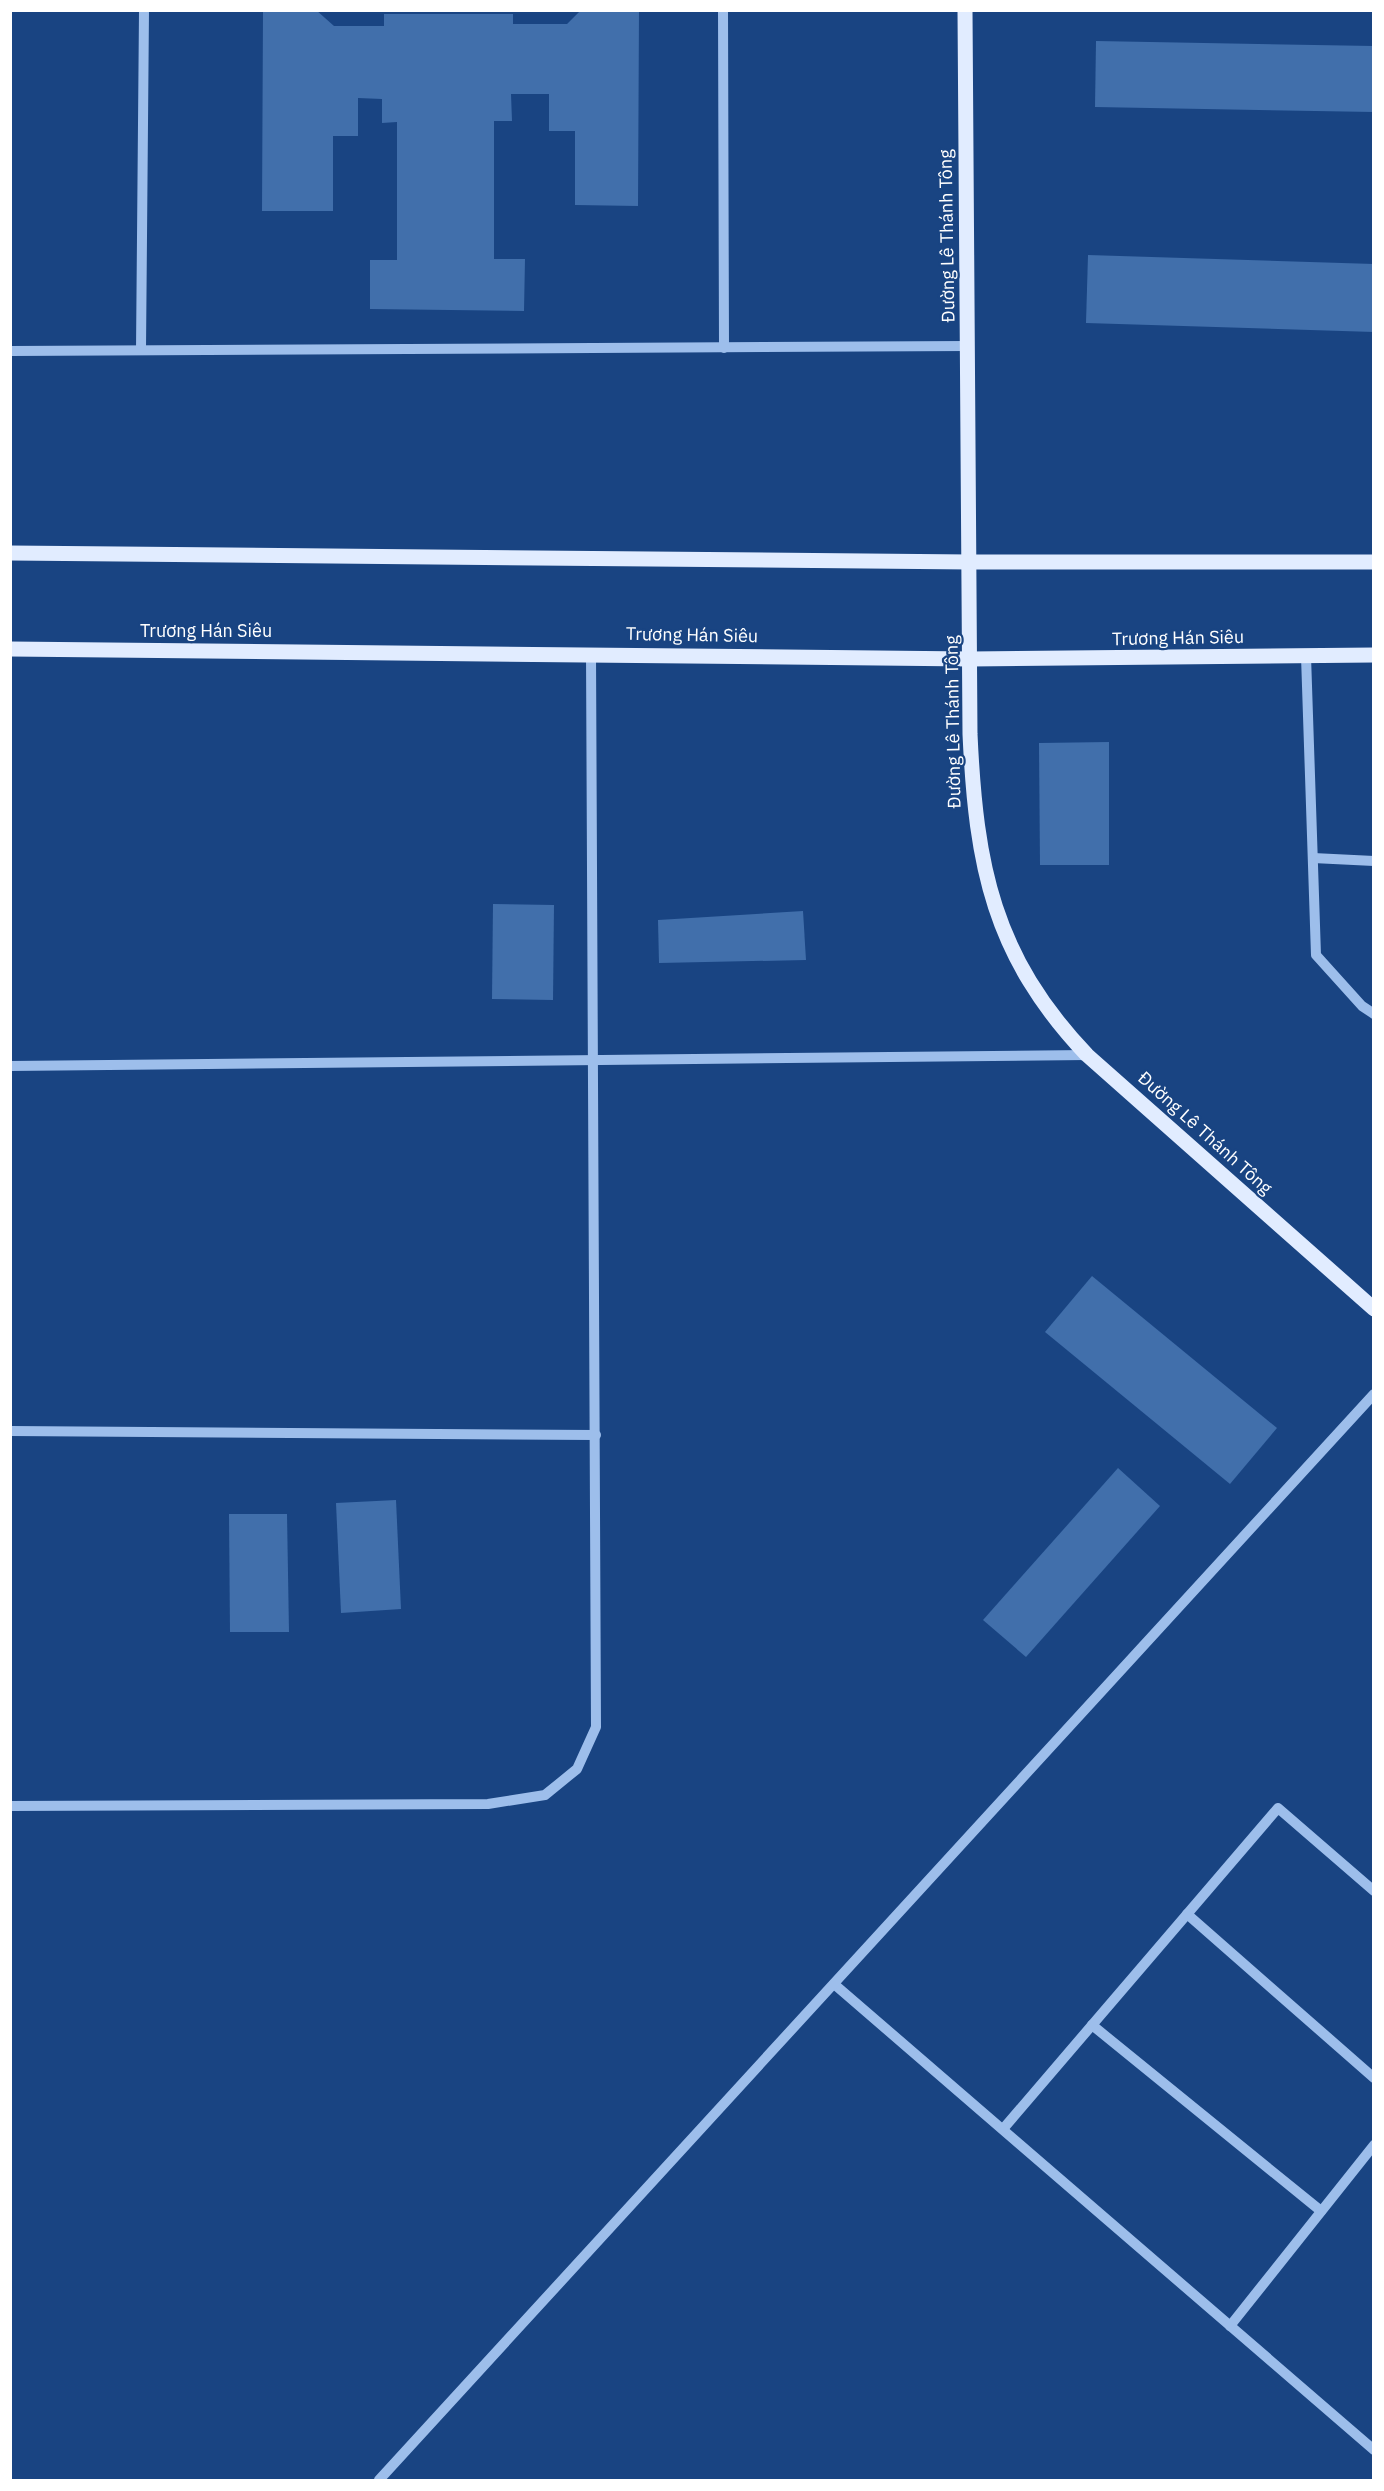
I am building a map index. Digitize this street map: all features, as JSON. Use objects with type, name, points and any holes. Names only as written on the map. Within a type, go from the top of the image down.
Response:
[{"type":"main road","name":"Đường Lê Thánh Tông","points":[[965,10],[972,791],[988,887],[1023,972],[1051,1016],[1087,1055],[1374,1309]]},
{"type":"main road","points":[[10,552],[970,562],[1374,562]]},
{"type":"main road","name":"Trương Hán Siêu","points":[[10,649],[591,653],[970,659],[1374,655]]},
{"type":"street","points":[[141,350],[144,10]]},
{"type":"street","points":[[723,10],[724,348]]},
{"type":"street","points":[[10,351],[968,346]]},
{"type":"street","points":[[10,1806],[488,1804],[545,1795],[577,1769],[596,1727],[591,653]]},
{"type":"street","points":[[1306,656],[1316,955],[1362,1006],[1374,1014]]},
{"type":"street","points":[[1312,858],[1374,861]]},
{"type":"street","points":[[10,1066],[594,1062],[1087,1055]]},
{"type":"street","points":[[379,2481],[1374,1394]]},
{"type":"street","points":[[10,1431],[596,1435]]},
{"type":"street","points":[[1003,2129],[1278,1808],[1374,1891]]},
{"type":"street","points":[[1187,1914],[1374,2078]]},
{"type":"street","points":[[834,1984],[1374,2450]]},
{"type":"street","points":[[1092,2025],[1321,2211]]},
{"type":"street","points":[[1230,2326],[1374,2145]]},
{"type":"building","points":[[263,10],[316,10],[334,26],[384,26],[384,14],[513,14],[513,24],[567,24],[581,10],[639,10],[638,206],[575,205],[575,131],[549,131],[549,94],[511,94],[512,121],[494,121],[494,259],[525,259],[524,311],[370,309],[370,260],[397,260],[397,122],[382,123],[382,99],[358,98],[358,136],[333,136],[333,211],[262,211]]},
{"type":"building","points":[[1096,41],[1374,46],[1374,112],[1095,107]]},
{"type":"building","points":[[1088,255],[1374,264],[1374,332],[1086,323]]},
{"type":"building","points":[[1109,742],[1109,865],[1040,865],[1039,743]]},
{"type":"building","points":[[493,904],[554,905],[553,1000],[492,999]]},
{"type":"building","points":[[803,911],[806,960],[659,963],[658,920]]},
{"type":"building","points":[[1092,1276],[1277,1428],[1230,1484],[1045,1332]]},
{"type":"building","points":[[1118,1468],[1160,1506],[1026,1657],[983,1620]]},
{"type":"building","points":[[396,1500],[401,1609],[341,1613],[336,1503]]},
{"type":"building","points":[[229,1514],[287,1514],[289,1632],[230,1632]]}]
